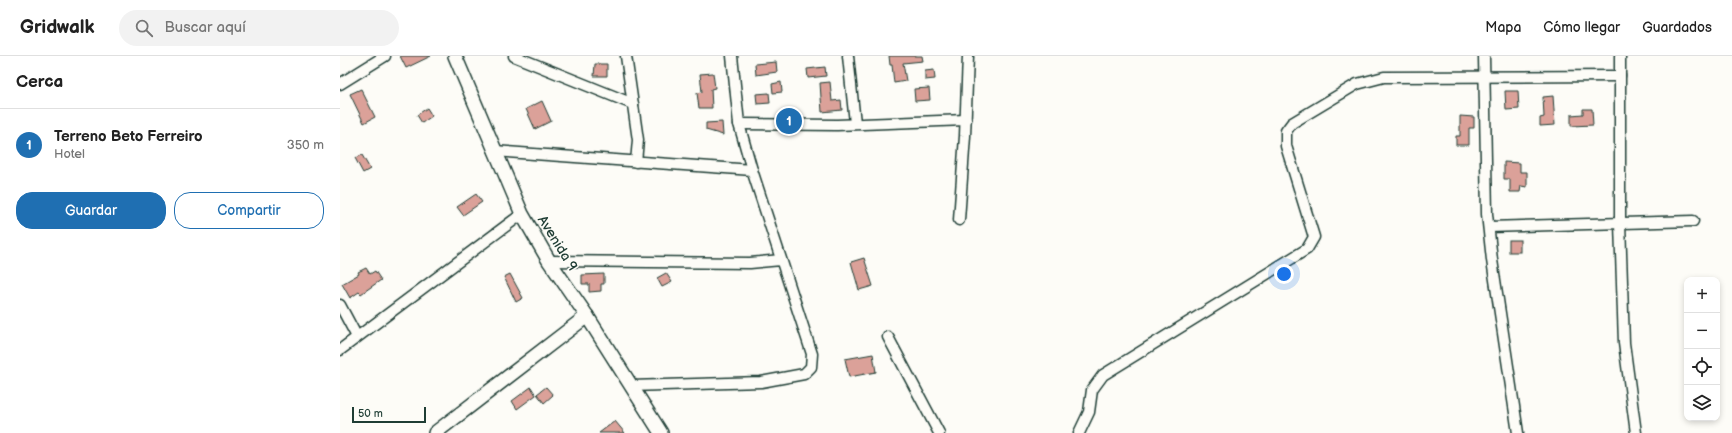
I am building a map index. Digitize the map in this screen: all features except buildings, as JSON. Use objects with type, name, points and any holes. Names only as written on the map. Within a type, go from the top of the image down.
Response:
[{"type":"main road","name":"Avenida 9","points":[[455,56],[522,214],[549,261],[587,316],[631,386],[656,431]]},
{"type":"main road","points":[[435,433],[587,316]]},
{"type":"street","points":[[340,84],[385,56]]},
{"type":"street","points":[[514,56],[633,104]]},
{"type":"street","points":[[626,56],[638,140],[636,162]]},
{"type":"street","points":[[631,386],[761,382],[804,374],[811,367],[812,354],[752,170],[740,124],[732,56]]},
{"type":"street","points":[[848,56],[855,123]]},
{"type":"street","points":[[959,220],[966,120],[968,56]]},
{"type":"street","points":[[1484,56],[1489,227],[1492,260],[1518,433]]},
{"type":"street","points":[[1620,56],[1620,223],[1624,343],[1636,433]]},
{"type":"street","points":[[1079,433],[1089,412],[1092,390],[1103,375],[1307,249],[1314,237],[1286,146],[1286,132],[1292,122],[1357,84],[1384,77],[1620,76]]},
{"type":"street","points":[[740,124],[837,125],[855,123],[966,120]]},
{"type":"street","points":[[494,151],[752,170]]},
{"type":"street","points":[[340,350],[522,214]]},
{"type":"street","points":[[1489,227],[1693,221]]},
{"type":"street","points":[[549,261],[750,263],[781,260]]},
{"type":"street","points":[[340,305],[357,337]]},
{"type":"street","points":[[888,337],[939,433]]},
{"type":"place","name":"Terreno Beto Ferreiro","points":[[789,121]]}]
